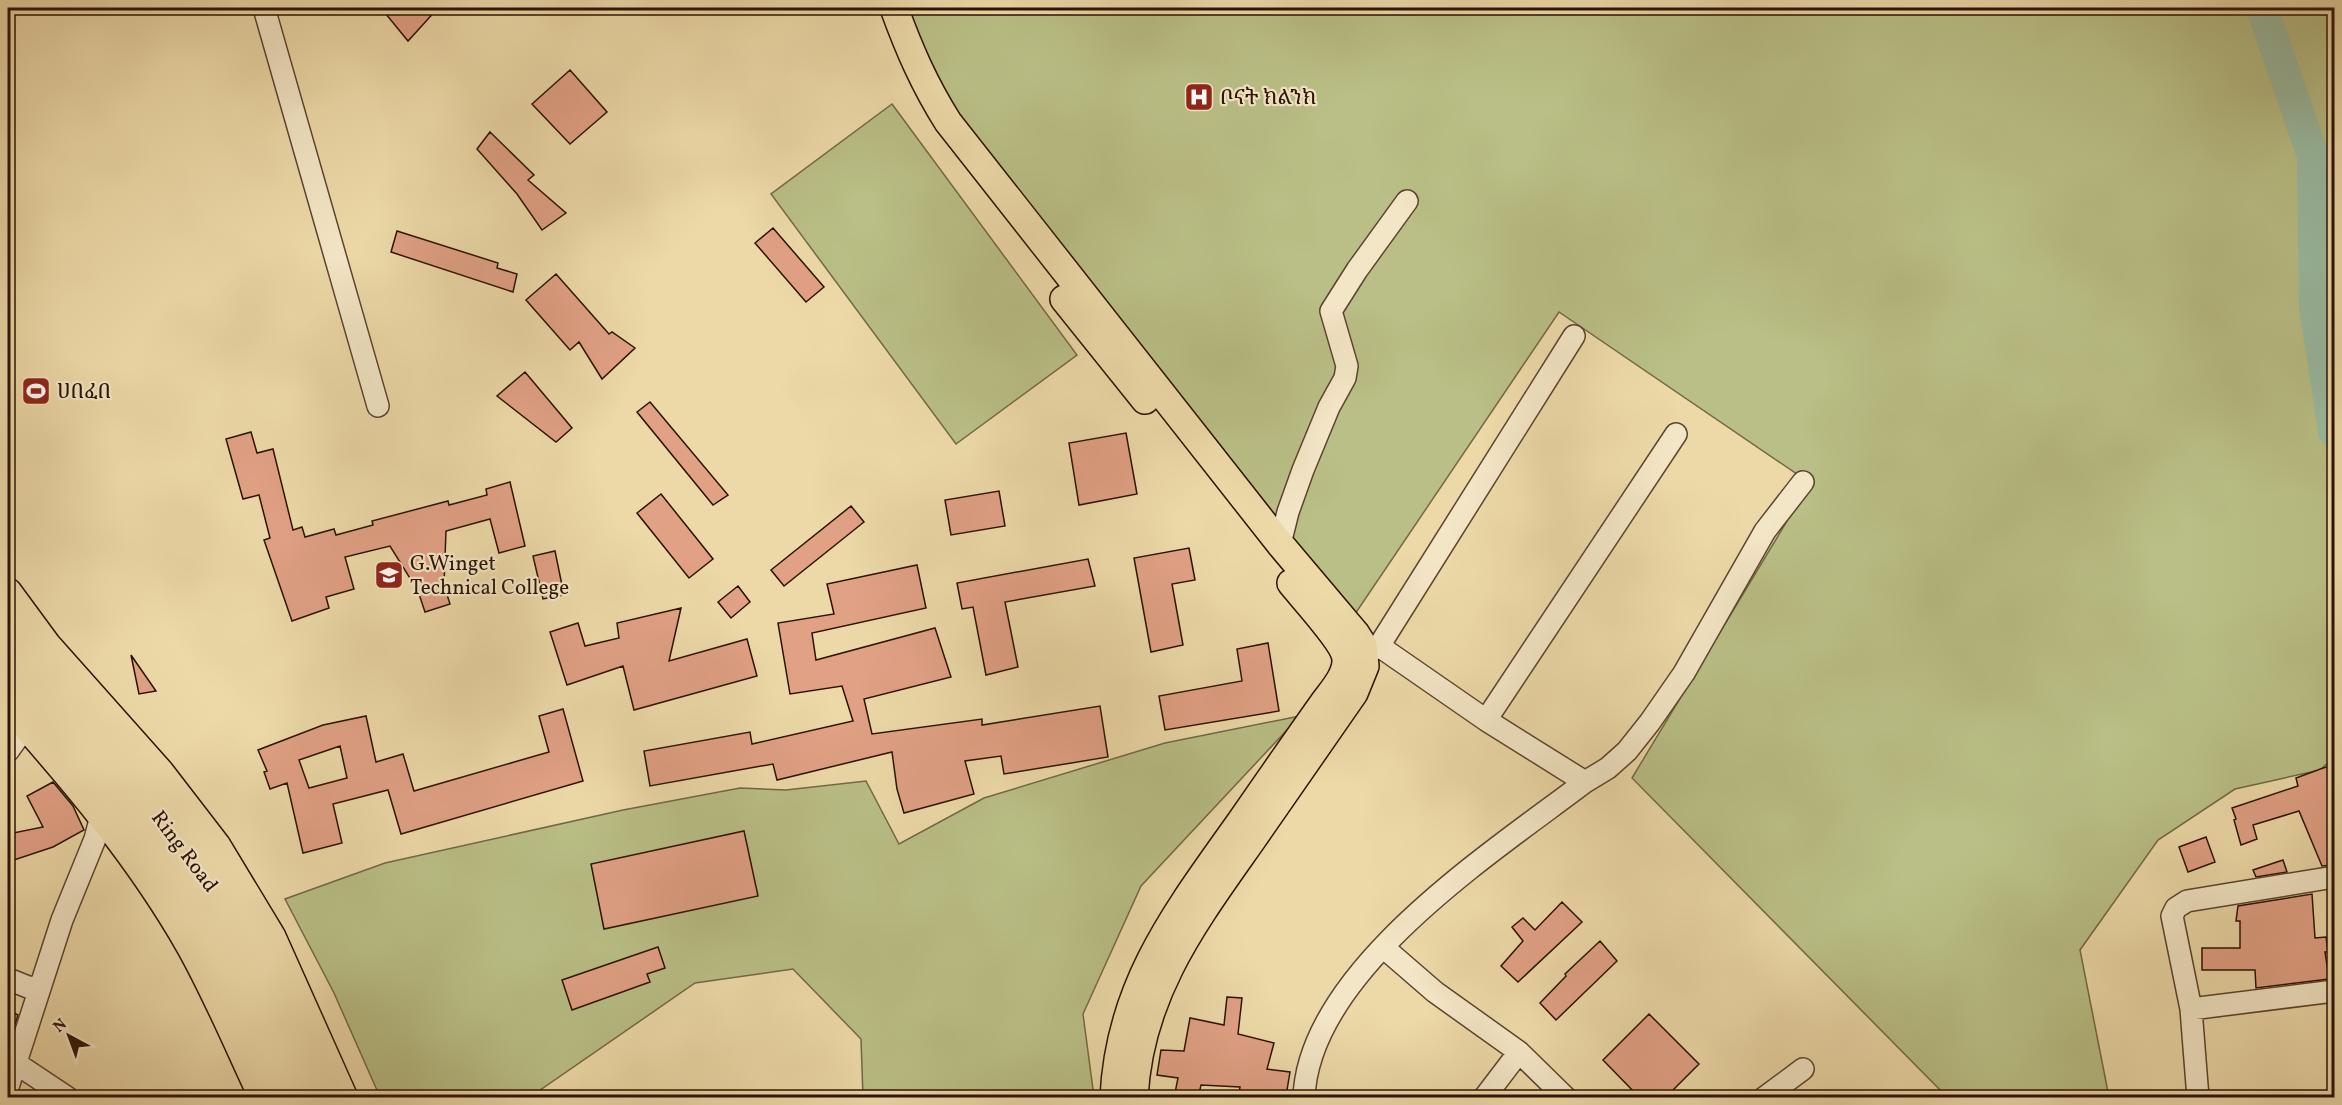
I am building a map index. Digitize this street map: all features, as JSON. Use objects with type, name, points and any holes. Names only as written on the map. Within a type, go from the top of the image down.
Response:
[{"type":"highway","name":"Ring Road","points":[[8,634],[176,836],[210,882],[229,912],[317,1098]]},
{"type":"highway","name":"Ring Road","points":[[8,671],[114,798],[198,914],[241,993],[288,1098]]},
{"type":"main road","points":[[877,8],[896,61],[922,115],[948,151],[1336,639],[1346,658],[1341,678],[1178,909],[1153,953],[1133,997],[1126,1022],[1116,1069],[1114,1098]]},
{"type":"main road","points":[[894,8],[913,61],[948,122],[1280,544],[1344,619],[1362,645],[1372,651],[1354,693],[1218,888],[1174,956],[1153,1003],[1143,1036],[1134,1098]]},
{"type":"main road","points":[[8,592],[47,645],[160,772],[217,846],[272,937],[344,1098]]},
{"type":"main road","points":[[8,706],[101,816],[132,857],[189,945],[217,998],[263,1098]]},
{"type":"street","points":[[264,8],[378,406]]},
{"type":"street","points":[[1280,544],[1288,512],[1303,470],[1329,407],[1345,378],[1347,366],[1331,311],[1357,270],[1407,201]]},
{"type":"street","points":[[1574,336],[1372,651],[1585,782]]},
{"type":"street","points":[[1485,720],[1676,434]]},
{"type":"street","points":[[1304,1098],[1308,1068],[1326,1022],[1340,998],[1407,922],[1449,886],[1585,782],[1608,768],[1627,751],[1684,674],[1765,531],[1803,482]]},
{"type":"street","points":[[8,751],[26,726]]},
{"type":"street","points":[[8,1087],[62,920],[95,839],[101,816]]},
{"type":"street","points":[[2198,1098],[2191,1009],[2172,916],[2176,908],[2187,901],[2334,877]]},
{"type":"street","points":[[1383,947],[1444,999],[1519,1052],[1566,1098]]},
{"type":"street","points":[[8,980],[28,987],[40,988]]},
{"type":"street","points":[[2191,1009],[2334,991]]},
{"type":"street","points":[[1484,1098],[1519,1052]]},
{"type":"street","points":[[17,1064],[68,1098]]},
{"type":"street","points":[[1764,1098],[1803,1069]]},
{"type":"green space","points":[[892,8],[2334,8],[2334,279],[2332,280],[2334,299],[2334,757],[2320,770],[2235,789],[2158,840],[2080,950],[2109,1097],[1947,1097],[1632,778],[1810,483],[1559,312],[1351,620],[1029,234]]},
{"type":"green space","points":[[892,104],[1077,355],[956,444],[771,194]]},
{"type":"green space","points":[[1300,716],[1141,886],[1083,1014],[1094,1097],[863,1097],[861,1039],[793,969],[695,983],[530,1097],[380,1097],[334,993],[285,899],[385,863],[623,810],[740,788],[786,790],[866,781],[899,844],[984,798],[1165,743]]},
{"type":"building","points":[[381,8],[438,8],[408,41]]},
{"type":"building","points":[[570,70],[607,112],[570,144],[532,104]]},
{"type":"building","points":[[490,132],[534,175],[528,180],[566,213],[542,230],[517,194],[477,149]]},
{"type":"building","points":[[773,228],[824,287],[806,302],[755,243]]},
{"type":"building","points":[[397,231],[498,263],[497,268],[517,274],[513,292],[391,252]]},
{"type":"building","points":[[556,274],[609,334],[612,332],[635,348],[602,379],[579,342],[570,350],[526,300]]},
{"type":"building","points":[[525,372],[572,428],[556,442],[497,396]]},
{"type":"building","points":[[650,402],[728,495],[713,505],[637,412]]},
{"type":"building","points":[[251,432],[257,453],[273,449],[293,530],[302,527],[305,537],[334,529],[336,535],[373,525],[372,521],[448,501],[449,505],[487,495],[486,489],[510,482],[525,546],[499,553],[490,519],[446,531],[444,585],[450,604],[425,612],[418,591],[390,546],[345,557],[354,589],[326,597],[329,608],[292,621],[264,540],[270,538],[259,495],[243,499],[226,439]]},
{"type":"building","points":[[1126,433],[1137,494],[1079,505],[1069,443]]},
{"type":"building","points":[[999,491],[1005,526],[951,535],[945,500]]},
{"type":"building","points":[[661,494],[713,559],[689,578],[637,513]]},
{"type":"building","points":[[851,506],[864,522],[784,586],[771,570]]},
{"type":"building","points":[[1189,548],[1195,580],[1172,584],[1183,645],[1151,652],[1134,558]]},
{"type":"building","points":[[555,551],[564,595],[543,599],[533,556]]},
{"type":"building","points":[[1088,559],[1095,586],[1005,602],[1018,667],[986,675],[973,607],[962,609],[957,583]]},
{"type":"building","points":[[917,565],[926,608],[812,633],[816,660],[935,628],[951,677],[864,699],[872,734],[982,719],[982,725],[1100,706],[1108,757],[1004,774],[1001,756],[965,761],[974,794],[904,813],[897,789],[892,752],[777,780],[773,764],[650,786],[644,751],[750,732],[752,744],[853,721],[842,686],[790,694],[778,623],[834,614],[827,584]]},
{"type":"building","points":[[738,586],[750,602],[731,618],[718,602]]},
{"type":"building","points":[[681,608],[669,661],[747,639],[757,676],[634,710],[623,666],[567,685],[550,632],[578,623],[585,646],[619,638],[617,623]]},
{"type":"building","points":[[1268,643],[1279,711],[1165,730],[1159,696],[1242,681],[1237,649]]},
{"type":"building","points":[[131,655],[156,691],[139,694]]},
{"type":"building","points":[[563,709],[583,781],[401,834],[388,790],[333,804],[342,843],[303,853],[287,783],[270,789],[264,772],[267,771],[258,750],[323,725],[366,716],[376,762],[403,754],[414,791],[549,752],[539,716]],"holes":[[[340,746],[347,778],[309,788],[299,760]]]},
{"type":"building","points":[[2334,764],[2334,865],[2322,866],[2299,811],[2253,825],[2257,839],[2241,845],[2232,808],[2298,786],[2296,778]]},
{"type":"building","points":[[53,782],[73,806],[84,830],[53,847],[8,862],[8,834],[43,827],[27,796]]},
{"type":"building","points":[[744,831],[758,896],[604,929],[591,864]]},
{"type":"building","points":[[2206,837],[2215,862],[2188,872],[2179,847]]},
{"type":"building","points":[[2283,860],[2287,872],[2256,877],[2253,870]]},
{"type":"building","points":[[2312,894],[2315,938],[2326,937],[2328,952],[2325,952],[2329,979],[2256,988],[2255,970],[2202,970],[2202,948],[2240,948],[2240,921],[2236,921],[2238,906]]},
{"type":"building","points":[[1562,902],[1582,922],[1518,982],[1501,966],[1523,941],[1512,927],[1523,918],[1535,930]]},
{"type":"building","points":[[1600,941],[1617,961],[1556,1020],[1540,1003],[1566,976],[1565,974]]},
{"type":"building","points":[[658,947],[665,968],[647,974],[650,982],[572,1010],[562,980]]},
{"type":"building","points":[[1227,997],[1242,998],[1238,1034],[1274,1043],[1267,1069],[1290,1072],[1286,1096],[1263,1093],[1262,1098],[1238,1098],[1240,1087],[1201,1085],[1198,1098],[1174,1098],[1178,1078],[1157,1075],[1161,1050],[1184,1051],[1190,1018],[1224,1025]]},
{"type":"building","points":[[8,1010],[18,1015],[11,1037],[8,1035]]},
{"type":"building","points":[[1649,1014],[1699,1064],[1665,1098],[1640,1098],[1603,1060]]},
{"type":"waterway","points":[[2262,8],[2313,156],[2315,307],[2334,431]]},
{"type":"place","name":"ቦናት ክልንክ","points":[[1199,97]]},
{"type":"place","name":"ሀበፈበ","points":[[36,391]]},
{"type":"place","name":"G.Winget Technical College","points":[[389,575]]}]
